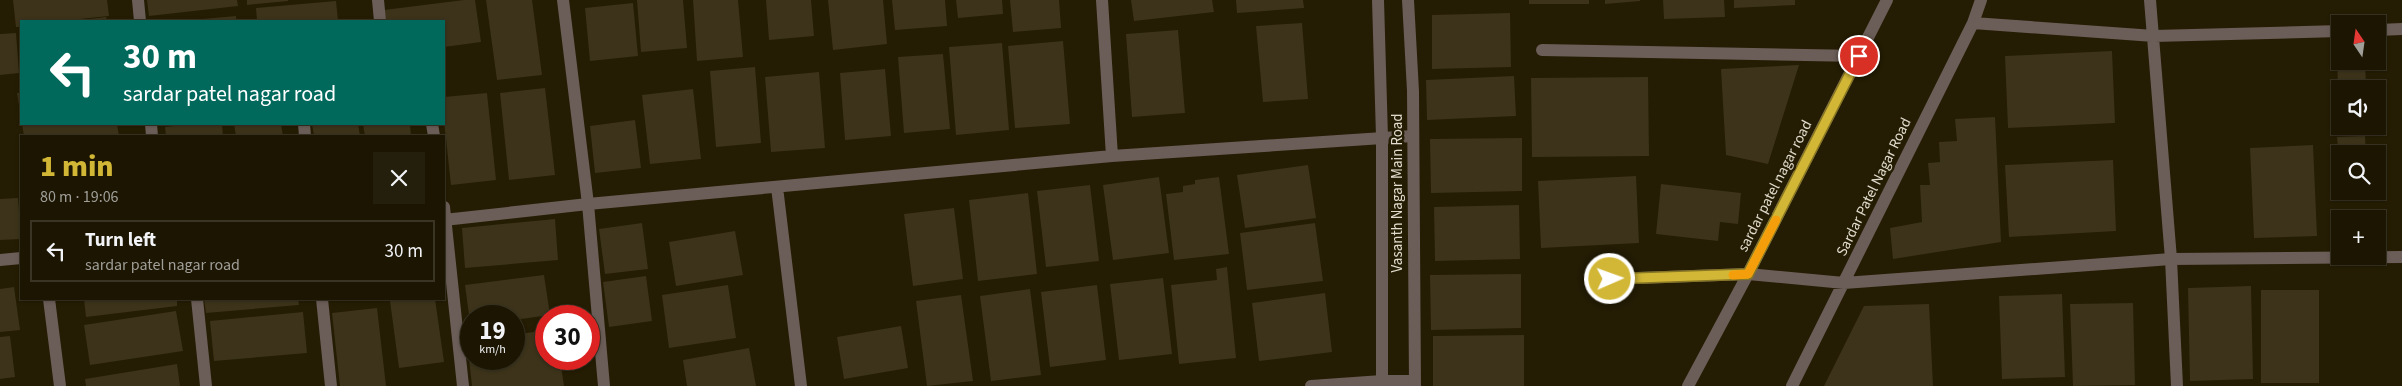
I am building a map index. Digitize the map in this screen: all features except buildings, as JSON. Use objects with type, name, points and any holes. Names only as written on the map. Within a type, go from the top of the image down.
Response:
[{"type":"street","points":[[138,0],[140,20]]},
{"type":"street","points":[[378,0],[380,20]]},
{"type":"street","points":[[563,0],[588,204],[604,386]]},
{"type":"street","points":[[1102,0],[1112,156]]},
{"type":"street","name":"Vasanth Nagar Main Road","points":[[1378,0],[1382,137],[1382,383]]},
{"type":"street","name":"Vasanth Nagar Main Road","points":[[1408,0],[1413,91],[1414,384]]},
{"type":"street","name":"sardar patel nagar road","points":[[1688,386],[1748,274],[1887,0]]},
{"type":"street","name":"Sardar Patel Nagar Road","points":[[1792,386],[1973,23],[1981,0]]},
{"type":"street","points":[[2150,0],[2171,259],[2177,386]]},
{"type":"street","points":[[1973,23],[2154,36],[2331,31]]},
{"type":"street","points":[[2386,30],[2402,29]]},
{"type":"street","points":[[1542,50],[1859,56]]},
{"type":"street","points":[[445,216],[1112,156],[1413,136]]},
{"type":"street","points":[[777,187],[801,386]]},
{"type":"street","points":[[445,225],[463,386]]},
{"type":"street","points":[[1610,279],[1748,274],[1844,283],[2171,259],[2402,257]]},
{"type":"street","points":[[0,260],[20,258]]},
{"type":"street","points":[[49,300],[60,386]]},
{"type":"street","points":[[197,300],[206,386]]},
{"type":"street","points":[[322,300],[331,386]]},
{"type":"street","points":[[1311,386],[1382,383],[1414,384]]},
{"type":"slow traffic","points":[[1733,275],[1748,274],[1776,220]]},
{"type":"route","points":[[1610,279],[1748,274],[1859,56]]}]
